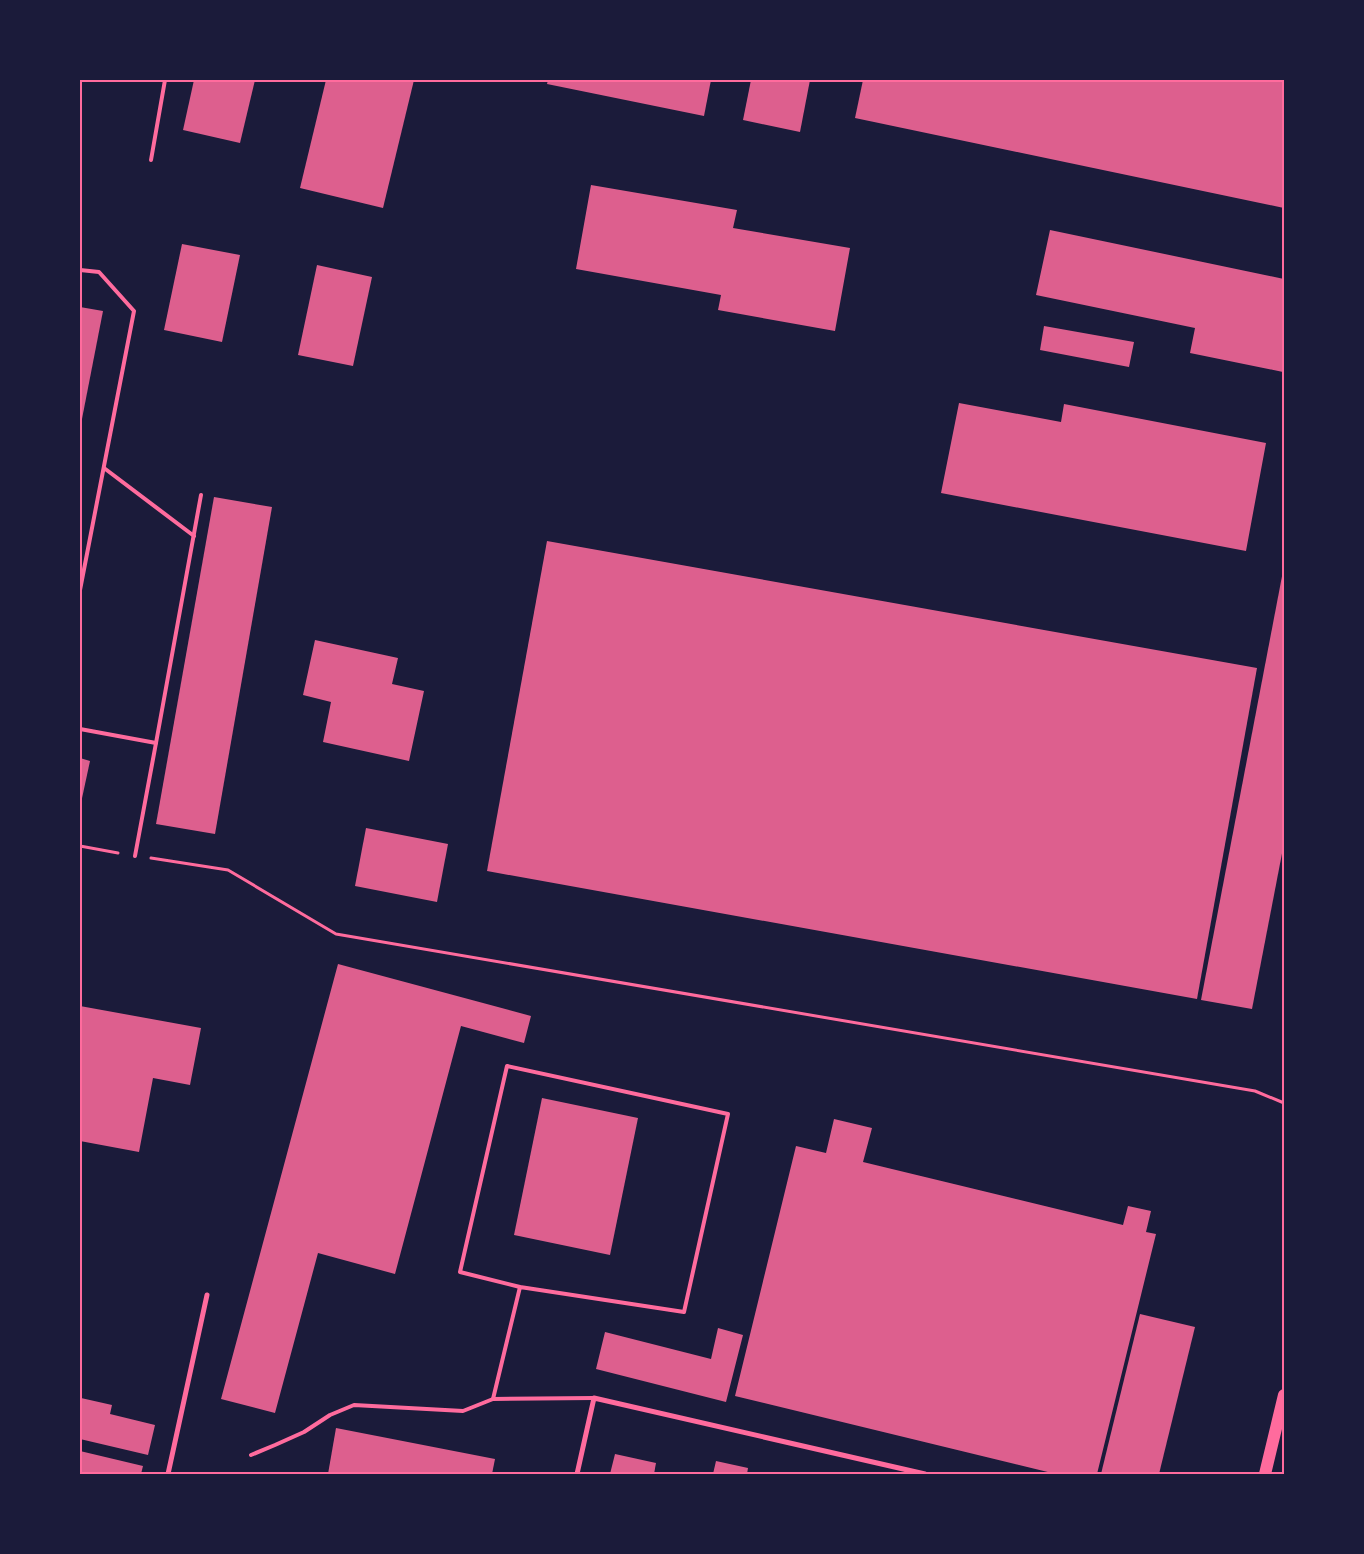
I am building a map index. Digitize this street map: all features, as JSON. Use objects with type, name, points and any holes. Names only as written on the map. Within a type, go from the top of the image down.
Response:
[{"type":"main road","points":[[1265,1474],[1284,1395]]},
{"type":"street","points":[[168,1474],[207,1295]]},
{"type":"street","points":[[577,1474],[594,1398],[925,1474]]},
{"type":"lane","points":[[151,160],[165,80]]},
{"type":"lane","points":[[80,270],[99,272],[134,311],[80,590]]},
{"type":"lane","points":[[104,468],[194,536]]},
{"type":"lane","points":[[135,856],[201,495]]},
{"type":"lane","points":[[80,728],[156,743]]},
{"type":"lane","points":[[507,1066],[728,1114],[684,1312],[520,1287],[460,1272],[507,1066]]},
{"type":"lane","points":[[493,1399],[520,1287]]},
{"type":"lane","points":[[251,1454],[289,1438],[330,1415],[354,1405],[462,1410],[493,1399],[594,1398]]},
{"type":"path","points":[[80,846],[228,870],[336,934],[1255,1091],[1284,1103]]},
{"type":"building","points":[[194,80],[255,80],[240,143],[183,130]]},
{"type":"building","points":[[326,80],[414,80],[383,208],[300,188]]},
{"type":"building","points":[[548,80],[711,80],[704,116],[547,84]]},
{"type":"building","points":[[751,80],[810,80],[800,132],[743,120]]},
{"type":"building","points":[[863,80],[1284,80],[1284,208],[855,118]]},
{"type":"building","points":[[591,185],[737,210],[733,228],[850,248],[835,331],[718,310],[721,295],[576,269]]},
{"type":"building","points":[[1050,230],[1284,279],[1283,372],[1190,353],[1195,328],[1036,295]]},
{"type":"building","points":[[182,244],[240,255],[222,342],[164,330]]},
{"type":"building","points":[[317,265],[372,277],[353,366],[298,355]]},
{"type":"building","points":[[80,307],[103,311],[81,424],[80,424]]},
{"type":"building","points":[[1044,326],[1134,342],[1129,367],[1040,350]]},
{"type":"building","points":[[959,403],[1061,422],[1064,404],[1266,443],[1246,551],[941,493]]},
{"type":"building","points":[[214,497],[272,507],[215,834],[156,824]]},
{"type":"building","points":[[547,541],[1257,668],[1197,999],[487,871]]},
{"type":"building","points":[[1283,571],[1284,843],[1252,1009],[1201,1000]]},
{"type":"building","points":[[315,640],[398,658],[392,684],[424,691],[409,761],[323,742],[331,702],[303,695]]},
{"type":"building","points":[[80,758],[90,761],[81,803],[80,803]]},
{"type":"building","points":[[366,828],[448,844],[437,902],[355,886]]},
{"type":"building","points":[[338,964],[531,1016],[524,1043],[461,1026],[395,1274],[318,1253],[275,1413],[221,1399]]},
{"type":"building","points":[[80,1006],[201,1028],[190,1085],[153,1078],[139,1152],[80,1141]]},
{"type":"building","points":[[542,1098],[638,1118],[610,1255],[514,1235]]},
{"type":"building","points":[[834,1119],[872,1128],[863,1162],[1123,1225],[1128,1206],[1151,1211],[1146,1232],[1156,1234],[1097,1474],[1056,1474],[735,1396],[796,1146],[826,1153]]},
{"type":"building","points":[[1140,1314],[1195,1327],[1159,1474],[1101,1474]]},
{"type":"building","points":[[718,1328],[743,1335],[726,1402],[596,1369],[605,1332],[711,1359]]},
{"type":"building","points":[[81,1398],[112,1405],[110,1414],[155,1425],[148,1455],[80,1439]]},
{"type":"building","points":[[336,1428],[495,1459],[492,1474],[328,1474]]},
{"type":"building","points":[[80,1451],[143,1466],[141,1474],[80,1474]]},
{"type":"building","points":[[615,1454],[656,1463],[654,1474],[610,1474]]},
{"type":"building","points":[[716,1461],[748,1468],[747,1474],[713,1474]]}]
